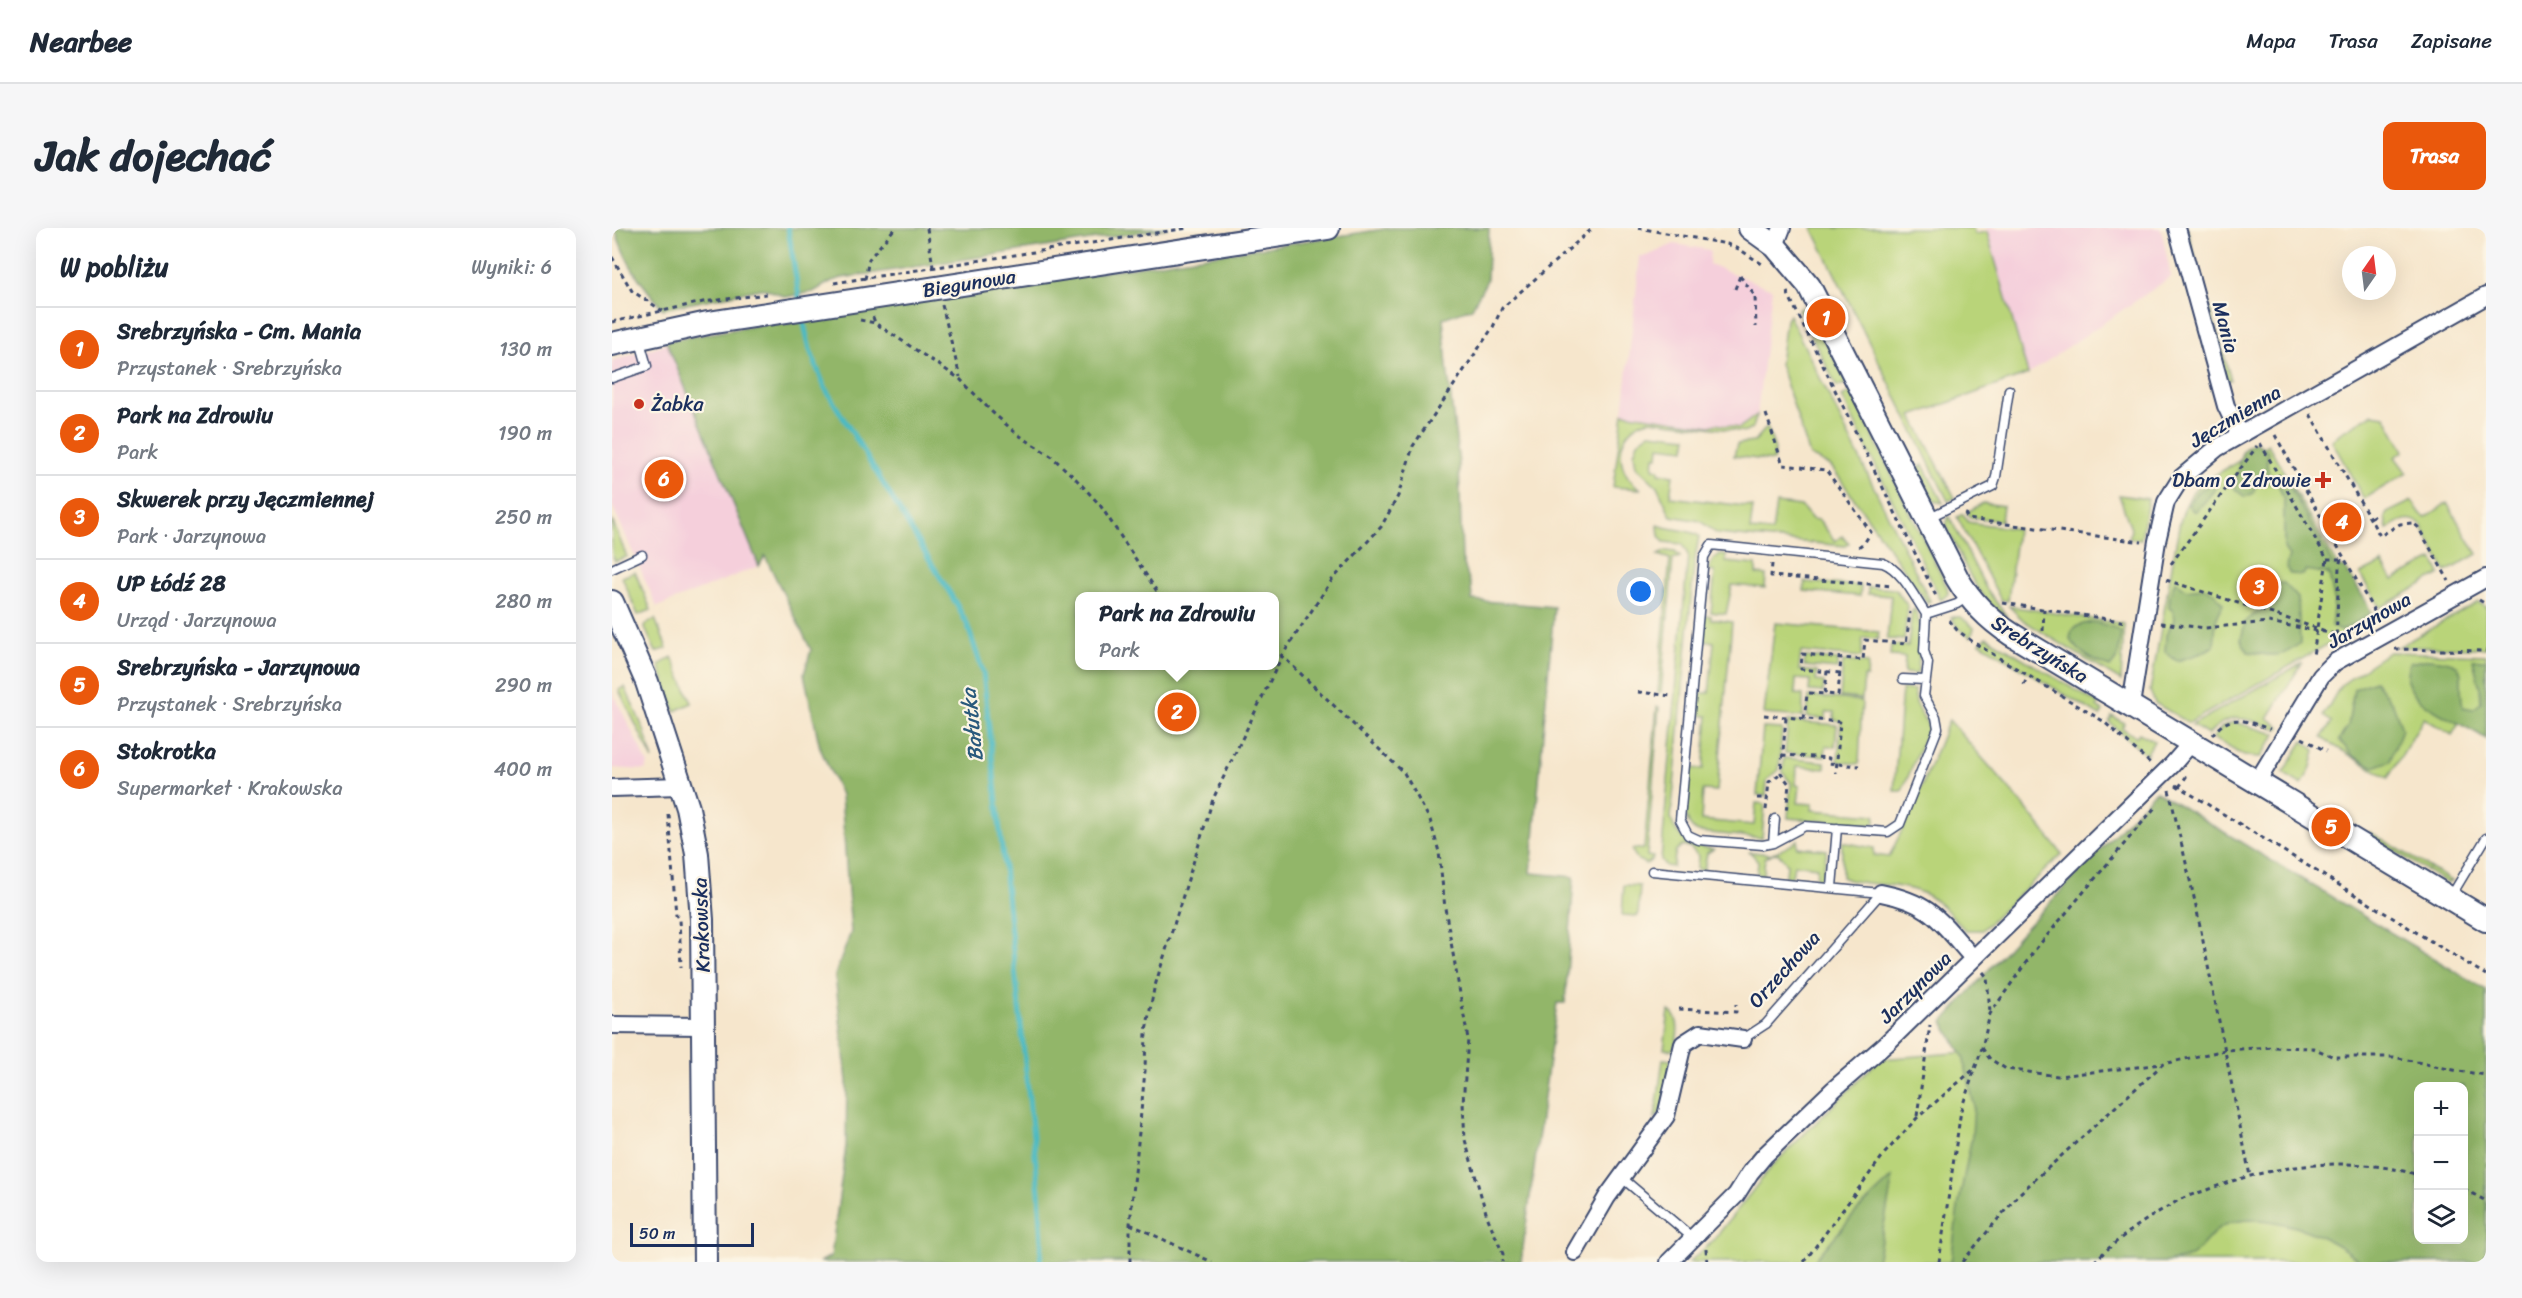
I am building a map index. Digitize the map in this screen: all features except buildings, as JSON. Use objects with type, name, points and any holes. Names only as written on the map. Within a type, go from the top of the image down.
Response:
[{"type":"main road","name":"Biegunowa","points":[[612,344],[708,323],[814,307],[867,288],[1328,228]]},
{"type":"main road","name":"Srebrzyńska","points":[[1750,228],[1779,237],[1817,300],[1957,578],[1969,596],[1990,619],[2011,634],[2131,705],[2200,740],[2257,782],[2486,920]]},
{"type":"main road","name":"Krakowska","points":[[612,602],[647,682],[694,834],[700,878],[705,1262]]},
{"type":"street","name":"Mania","points":[[2177,228],[2226,406],[2240,435]]},
{"type":"street","name":"Jęczmienna","points":[[2131,705],[2157,541],[2166,502],[2171,491],[2193,466],[2217,448],[2486,296]]},
{"type":"street","name":"Jarzynowa","points":[[2257,782],[2294,736],[2321,676],[2335,662],[2486,578]]},
{"type":"street","name":"Jarzynowa","points":[[1669,1262],[1737,1195],[1749,1173],[1765,1155],[1834,1089],[1886,1044],[2200,740]]},
{"type":"street","points":[[612,788],[681,786]]},
{"type":"street","points":[[1881,893],[1902,897],[1932,912],[1973,958]]},
{"type":"street","points":[[612,1025],[702,1026]]},
{"type":"street","name":"Orzechowa","points":[[1575,1252],[1593,1218],[1666,1116],[1683,1044],[1701,1033],[1743,1039]]},
{"type":"lane","points":[[612,378],[647,366],[639,338]]},
{"type":"lane","points":[[1928,518],[1995,483],[2010,390]]},
{"type":"lane","points":[[1711,545],[1883,563],[1890,566],[1918,602],[1926,614],[1924,651],[1928,663],[1924,696],[1936,717],[1938,728],[1900,824],[1888,832],[1805,826],[1773,843],[1762,845],[1699,840],[1688,835],[1680,820],[1706,551],[1711,545]]},
{"type":"lane","points":[[612,569],[642,555]]},
{"type":"lane","points":[[1926,614],[1957,603],[1969,596]]},
{"type":"lane","points":[[1903,679],[1925,680]]},
{"type":"lane","points":[[1773,843],[1775,819]]},
{"type":"lane","points":[[1832,887],[1837,828]]},
{"type":"lane","points":[[2450,898],[2486,838]]},
{"type":"lane","points":[[1652,871],[1881,893]]},
{"type":"lane","name":"Orzechowa","points":[[1743,1039],[1766,1024],[1881,893]]},
{"type":"lane","points":[[1621,1177],[1694,1239]]},
{"type":"path","points":[[895,228],[868,260],[867,288],[875,323],[960,379],[1017,434],[1051,456],[1076,479],[1100,505],[1157,592]]},
{"type":"path","points":[[867,288],[1188,228]]},
{"type":"path","points":[[1279,662],[1332,580],[1381,527],[1398,496],[1413,446],[1493,327],[1502,308],[1593,228]]},
{"type":"path","points":[[612,257],[632,291],[669,315]]},
{"type":"path","points":[[1735,289],[1740,276],[1755,296],[1756,327]]},
{"type":"path","points":[[1766,414],[1783,465],[1826,470],[1871,532],[1857,549],[1846,547]]},
{"type":"path","points":[[2310,414],[2325,436],[2380,536],[2400,524],[2413,523],[2418,527],[2449,581]]},
{"type":"path","points":[[2275,435],[2341,558],[2379,620]]},
{"type":"path","points":[[2167,569],[2259,444],[2327,559],[2313,656]]},
{"type":"path","points":[[1960,503],[1968,519],[2143,542]]},
{"type":"path","points":[[2370,518],[2377,514]]},
{"type":"path","points":[[1773,551],[1771,576],[1896,586]]},
{"type":"path","points":[[2327,559],[2341,558]]},
{"type":"path","points":[[2336,644],[2341,558]]},
{"type":"path","points":[[2165,580],[2336,635],[2349,636]]},
{"type":"path","points":[[2478,599],[2486,604]]},
{"type":"path","points":[[1840,673],[1801,669],[1802,654],[1863,660],[1865,640],[1906,644],[1910,608],[1918,602]]},
{"type":"path","points":[[1998,602],[2145,623],[2205,628],[2268,622],[2317,629]]},
{"type":"path","points":[[2043,639],[2044,609]]},
{"type":"path","points":[[2390,649],[2486,651]]},
{"type":"path","points":[[1279,651],[1404,773],[1430,820],[1439,852],[1445,908],[1468,1039],[1463,1102],[1465,1140],[1486,1216],[1503,1254],[1502,1262]]},
{"type":"path","points":[[1804,719],[1808,694],[1838,695],[1842,658]]},
{"type":"path","points":[[1130,1262],[1130,1224],[1145,1071],[1146,1031],[1154,989],[1213,799],[1275,670]]},
{"type":"path","points":[[1825,694],[1827,671]]},
{"type":"path","points":[[2024,685],[2026,680]]},
{"type":"path","points":[[1638,692],[1672,696]]},
{"type":"path","points":[[1764,715],[1840,722],[1836,773]]},
{"type":"path","points":[[1786,717],[1781,773],[1789,784],[1786,836]]},
{"type":"path","points":[[2200,740],[2222,724],[2234,719],[2294,736],[2326,752]]},
{"type":"path","points":[[1782,754],[1829,758],[1828,764],[1859,766]]},
{"type":"path","points":[[1766,810],[1769,782],[1781,773]]},
{"type":"path","points":[[1990,1014],[2034,951],[2169,789],[2250,1176]]},
{"type":"path","points":[[1757,798],[1767,798]]},
{"type":"path","points":[[2200,801],[2486,975]]},
{"type":"path","points":[[667,808],[676,915],[679,919],[682,973]]},
{"type":"path","points":[[1940,1262],[1961,1110],[1982,1048],[1990,1014],[1987,977],[1973,958]]},
{"type":"path","points":[[1917,1118],[1930,1037],[1930,1000]]},
{"type":"path","points":[[1679,1009],[1736,1012],[1736,1004]]},
{"type":"path","points":[[1982,1048],[1990,1059],[2006,1069],[2058,1076],[2163,1064],[2225,1050],[2273,1047],[2313,1048],[2334,1057],[2394,1057],[2486,1075]]},
{"type":"path","points":[[1962,1262],[2018,1195],[2163,1064]]},
{"type":"path","points":[[1804,1262],[1865,1178],[1917,1118],[1974,1069]]},
{"type":"path","points":[[2094,1262],[2134,1228],[2176,1201],[2250,1176],[2300,1166],[2357,1164],[2414,1174]]},
{"type":"path","points":[[2465,1190],[2486,1201]]},
{"type":"path","points":[[1130,1224],[1212,1262]]},
{"type":"shaded area","points":[[1986,228],[2161,228],[2171,277],[2028,374]]},
{"type":"shaded area","points":[[1674,244],[1710,250],[1709,264],[1772,289],[1757,415],[1739,428],[1623,413],[1640,256],[1647,256]]},
{"type":"shaded area","points":[[667,344],[759,566],[657,607],[612,505],[612,361]]},
{"type":"shaded area","points":[[612,691],[648,764],[645,770],[612,768]]},
{"type":"green space","points":[[615,228],[1168,228],[842,278],[813,292],[786,297],[760,289],[663,309],[634,272],[623,252]]},
{"type":"green space","points":[[1391,228],[1489,228],[1487,280],[1472,308],[1443,318],[1459,464],[1462,558],[1471,586],[1472,600],[1554,607],[1531,873],[1574,877],[1565,1003],[1557,1003],[1521,1262],[820,1262],[831,1256],[846,1145],[847,1081],[835,975],[851,932],[841,795],[820,748],[804,674],[811,650],[765,556],[759,566],[666,341],[771,323],[786,324],[850,310]]},
{"type":"green space","points":[[1812,228],[1973,228],[1975,234],[1987,232],[2028,374],[1912,416],[1955,498],[1948,501]]},
{"type":"green space","points":[[2185,228],[2187,228],[2231,380],[2225,380]]},
{"type":"green space","points":[[1807,307],[1847,383],[1837,387],[1798,309]]},
{"type":"green space","points":[[1789,315],[1930,601],[1927,602],[1831,466],[1810,456],[1780,364],[1786,320]]},
{"type":"green space","points":[[1851,392],[1947,587],[1948,594],[1941,600],[1842,397]]},
{"type":"green space","points":[[1623,413],[1739,428],[1757,415],[1753,427],[1746,432],[1650,420],[1638,424],[1629,431],[1621,451],[1625,472],[1641,489],[1613,487]]},
{"type":"green space","points":[[2372,414],[2385,416],[2404,451],[2395,457],[2407,473],[2364,499],[2332,441],[2340,433]]},
{"type":"green space","points":[[1767,427],[1775,449],[1773,461],[1734,456],[1737,444],[1754,442]]},
{"type":"green space","points":[[1650,433],[1687,437],[1685,449],[1659,446],[1658,457],[1654,457],[1653,468],[1659,469],[1659,473],[1673,475],[1670,497],[1753,507],[1750,530],[1772,532],[1776,503],[1801,506],[1812,519],[1819,520],[1835,541],[1842,536],[1849,543],[1845,546],[1717,534],[1700,521],[1671,516],[1657,486],[1636,466],[1634,453],[1638,442]]},
{"type":"green space","points":[[2255,442],[2268,452],[2267,464],[2273,484],[2264,483],[2257,477],[2254,493],[2245,497],[2235,489],[2239,461],[2248,445]]},
{"type":"green space","points":[[2268,444],[2369,621],[2189,723],[2155,703],[2150,691],[2179,526],[2192,493],[2208,479]]},
{"type":"green space","points":[[1923,465],[1943,503],[1934,501],[1918,468]]},
{"type":"green space","points":[[2284,476],[2333,565],[2345,568],[2367,603],[2371,614],[2341,631],[2331,626],[2334,599],[2329,574],[2306,570],[2303,575],[2290,574],[2288,570],[2289,557],[2284,548],[2284,500],[2278,484]]},
{"type":"green space","points":[[2216,479],[2217,487],[2197,511],[2193,511],[2188,505],[2198,492]]},
{"type":"green space","points":[[2119,495],[2148,499],[2141,539],[2129,538],[2131,529]]},
{"type":"green space","points":[[2412,501],[2426,517],[2447,503],[2477,554],[2446,572],[2421,525],[2417,522],[2404,520],[2387,529],[2385,517],[2387,513]]},
{"type":"green space","points":[[1983,503],[2003,506],[2001,521],[1970,517],[1967,512]]},
{"type":"green space","points":[[1963,514],[1968,522],[2017,529],[2008,601],[2001,600],[1957,517]]},
{"type":"green space","points":[[1949,516],[1986,588],[2007,617],[1986,599],[1970,576],[1946,525]]},
{"type":"green space","points":[[612,520],[627,557],[615,561],[612,554]]},
{"type":"green space","points":[[1658,525],[1699,536],[1694,565],[1671,819],[1677,832],[1687,841],[1714,849],[1707,853],[1704,870],[1697,869],[1698,856],[1690,847],[1683,846],[1676,850],[1673,867],[1666,866],[1661,860],[1688,555],[1682,544],[1664,542],[1659,536]]},
{"type":"green space","points":[[1666,551],[1675,552],[1680,557],[1673,559],[1661,692],[1658,692],[1670,559],[1658,555]]},
{"type":"green space","points":[[1720,555],[1726,555],[1726,562],[1756,565],[1756,574],[1766,575],[1765,588],[1732,585],[1726,614],[1711,612],[1715,572],[1708,571],[1713,560]]},
{"type":"green space","points":[[2433,559],[2440,574],[2380,608],[2360,574],[2382,563],[2393,580]]},
{"type":"green space","points":[[635,572],[651,610],[638,615],[622,577]]},
{"type":"green space","points":[[2175,581],[2187,590],[2208,589],[2223,604],[2216,620],[2214,646],[2202,653],[2177,661],[2165,652],[2166,635],[2174,620],[2173,611],[2169,608],[2170,595]]},
{"type":"green space","points":[[1805,582],[1861,586],[1860,596],[1804,591]]},
{"type":"green space","points":[[2284,583],[2298,598],[2300,643],[2282,654],[2248,652],[2241,640],[2245,622],[2266,605],[2272,584]]},
{"type":"green space","points":[[1868,587],[1895,589],[1908,606],[1904,640],[1887,639],[1891,596],[1868,594]]},
{"type":"green space","points":[[2478,602],[2486,607],[2486,648],[2398,647]]},
{"type":"green space","points":[[2009,606],[2124,624],[2121,681],[2024,621]]},
{"type":"green space","points":[[1915,609],[1921,629],[1916,674],[1904,673],[1905,657],[1890,656],[1891,645],[1908,646],[1912,611]]},
{"type":"green space","points":[[1704,615],[1711,616],[1711,619],[1732,622],[1717,791],[1703,790],[1701,820],[1754,825],[1756,803],[1765,804],[1762,838],[1699,832],[1688,822],[1686,804],[1690,768],[1703,769],[1708,716],[1695,715],[1697,693],[1709,693],[1714,642],[1701,640]]},
{"type":"green space","points":[[1951,617],[1961,617],[1974,628],[1971,637],[1958,628]]},
{"type":"green space","points":[[655,619],[667,648],[656,652],[644,626]]},
{"type":"green space","points":[[2092,622],[2110,626],[2121,632],[2118,657],[2110,667],[2088,656],[2070,640],[2074,629]]},
{"type":"green space","points":[[1775,623],[1879,632],[1878,639],[1863,638],[1861,657],[1801,652],[1799,670],[1817,672],[1816,681],[1824,682],[1823,692],[1809,691],[1810,680],[1796,679],[1795,694],[1803,695],[1803,717],[1764,714]]},
{"type":"green space","points":[[1987,637],[2099,704],[2097,707],[2103,711],[2100,716],[1980,643]]},
{"type":"green space","points":[[2389,652],[2486,655],[2486,735],[2461,720],[2452,735],[2424,718],[2388,778],[2326,741],[2322,737],[2332,722],[2323,716],[2341,685]]},
{"type":"green space","points":[[672,657],[692,703],[675,711],[659,665]]},
{"type":"green space","points":[[1805,657],[1838,660],[1838,669],[1804,666]]},
{"type":"green space","points":[[2429,659],[2452,663],[2458,667],[2463,707],[2473,709],[2481,703],[2473,660],[2486,660],[2486,739],[2429,707],[2412,691],[2407,681],[2409,663]]},
{"type":"green space","points":[[1843,661],[1868,663],[1862,699],[1840,697]]},
{"type":"green space","points":[[2302,663],[2268,718],[2280,727],[2279,729],[2241,718],[2225,721],[2216,726],[2208,735],[2192,725]]},
{"type":"green space","points":[[2375,681],[2393,704],[2402,729],[2390,761],[2374,767],[2353,756],[2339,740],[2348,726],[2354,689]]},
{"type":"green space","points":[[625,687],[644,730],[653,760],[619,690]]},
{"type":"green space","points":[[1902,689],[1914,690],[1917,707],[1928,729],[1902,791],[1894,791]]},
{"type":"green space","points":[[1809,696],[1862,701],[1859,764],[1838,762],[1841,721],[1834,720],[1834,712],[1826,712],[1825,719],[1807,717]]},
{"type":"green space","points":[[1657,707],[1659,707],[1647,856],[1653,857],[1646,864],[1638,860],[1632,851],[1633,849],[1644,849]]},
{"type":"green space","points":[[2112,716],[2124,723],[2122,728],[2136,737],[2139,733],[2154,741],[2146,755],[2109,722]]},
{"type":"green space","points":[[1949,720],[2026,808],[2062,854],[1982,930],[1965,930],[1938,902],[1918,891],[1859,882],[1842,877],[1842,842],[1874,848],[1874,855],[1889,857],[1914,805]]},
{"type":"green space","points":[[1788,721],[1837,725],[1835,747],[1826,746],[1825,756],[1785,753]]},
{"type":"green space","points":[[2234,722],[2276,734],[2261,757],[2244,756],[2213,738],[2223,726]]},
{"type":"green space","points":[[1763,728],[1782,729],[1779,770],[1767,780],[1766,796],[1757,795]]},
{"type":"green space","points":[[2303,741],[2315,750],[2311,767],[2302,785],[2283,773]]},
{"type":"green space","points":[[1784,758],[1825,762],[1825,769],[1797,766],[1796,785],[1800,786],[1798,803],[1813,804],[1812,810],[1875,815],[1875,822],[1872,825],[1788,818],[1791,783],[1783,773]]},
{"type":"green space","points":[[2156,791],[2486,990],[2486,1262],[2360,1262],[2332,1242],[2314,1234],[2275,1222],[2256,1220],[2238,1221],[2223,1226],[2189,1257],[2166,1262],[1951,1262],[1958,1207],[1972,1136],[1974,1105],[1963,1056],[1943,1022],[2019,935]]},
{"type":"green space","points":[[2202,820],[2486,992],[2486,1262],[1689,1262],[1712,1242],[1772,1166],[1880,1059],[1968,1052]]},
{"type":"green space","points":[[2370,832],[2452,881],[2447,883],[2368,835]]},
{"type":"green space","points":[[1798,840],[1797,847],[1827,850],[1822,877],[1816,880],[1817,867],[1794,864],[1792,877],[1786,877],[1787,864],[1779,854],[1772,854]]},
{"type":"green space","points":[[1750,852],[1771,854],[1765,858],[1763,875],[1757,874],[1758,861]]},
{"type":"green space","points":[[1624,885],[1640,886],[1638,916],[1622,915]]},
{"type":"green space","points":[[1669,1011],[1676,1018],[1677,1024],[1673,1050],[1664,1049]]},
{"type":"green space","points":[[1663,1059],[1671,1060],[1665,1109],[1655,1118]]},
{"type":"green space","points":[[1893,1177],[1877,1262],[1813,1262],[1857,1211]]},
{"type":"waterway","name":"Bałutka","points":[[788,228],[800,303]]},
{"type":"waterway","name":"Bałutka","points":[[802,315],[810,350],[825,388],[954,600],[967,624],[983,672],[1039,1192],[1042,1241],[1040,1262]]},
{"type":"place","name":"Srebrzyńska - Cm. Mania","points":[[1826,318]]},
{"type":"place","name":"Żabka","points":[[639,404]]},
{"type":"place","name":"Stokrotka","points":[[664,479]]},
{"type":"place","name":"Dbam o Zdrowie","points":[[2323,480]]},
{"type":"place","name":"UP Łódź 28","points":[[2342,522]]},
{"type":"place","name":"Skwerek przy Jęczmiennej","points":[[2259,587]]},
{"type":"place","name":"Park na Zdrowiu","points":[[1177,712]]},
{"type":"place","name":"Srebrzyńska - Jarzynowa","points":[[2331,827]]}]
